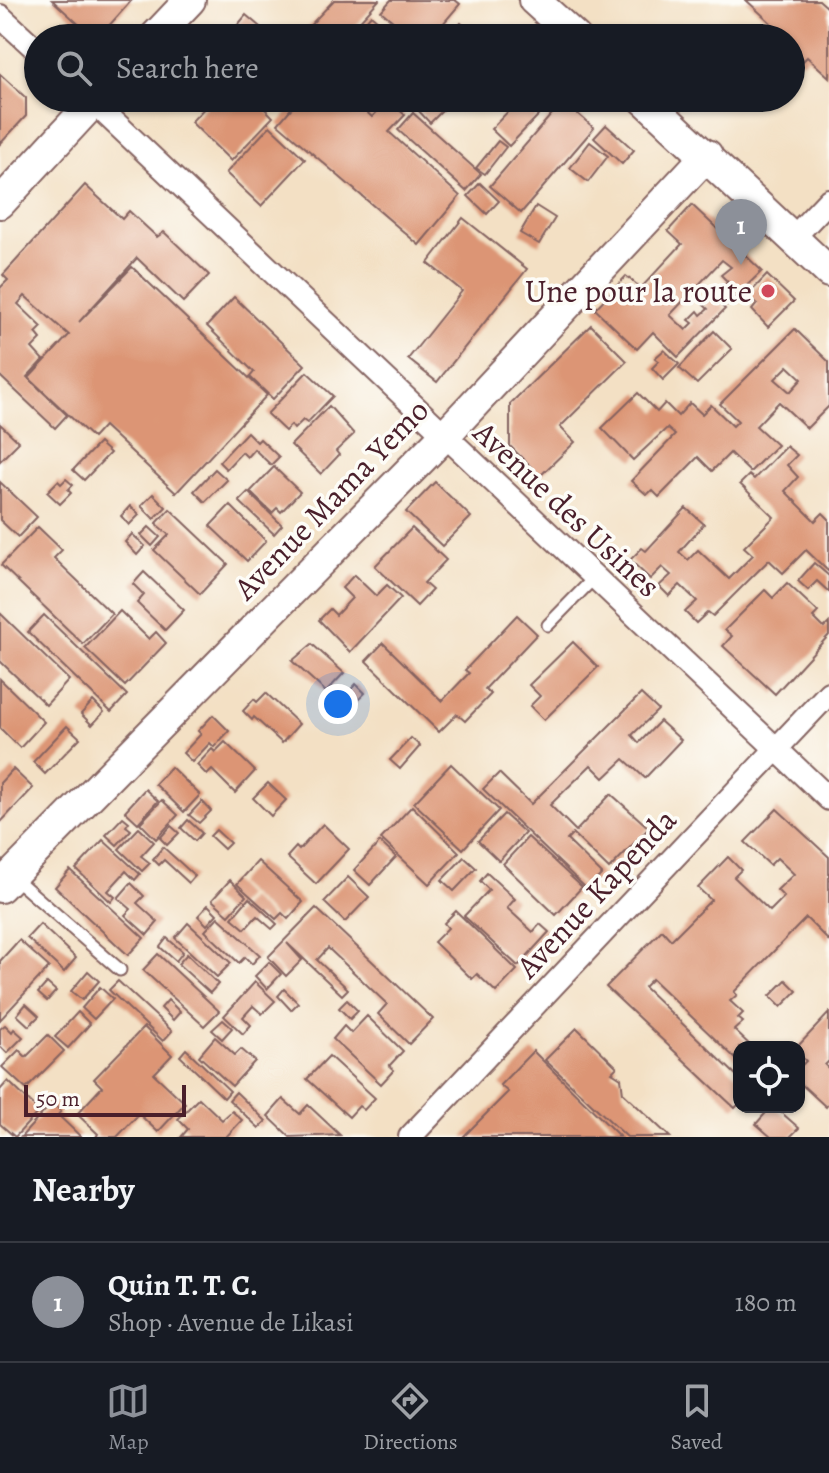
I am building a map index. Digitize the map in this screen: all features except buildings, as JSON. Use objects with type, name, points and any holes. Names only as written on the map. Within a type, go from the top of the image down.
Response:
[{"type":"main road","points":[[167,24],[190,0]]},
{"type":"main road","points":[[534,0],[561,24]]},
{"type":"main road","points":[[0,203],[81,112]]},
{"type":"main road","points":[[659,112],[829,272]]},
{"type":"main road","name":"Avenue Mama Yemo","points":[[6,881],[444,436],[707,155]]},
{"type":"street","points":[[0,16],[24,38]]},
{"type":"street","name":"Avenue des Usines","points":[[107,112],[829,799]]},
{"type":"street","points":[[793,238],[829,200]]},
{"type":"street","name":"Avenue Kapenda","points":[[410,1137],[829,693]]},
{"type":"lane","points":[[548,625],[594,578]]},
{"type":"lane","points":[[6,881],[120,970]]},
{"type":"place","name":"Quin T. T. C.","points":[[741,265]]},
{"type":"place","name":"Une pour la route","points":[[768,291]]}]
